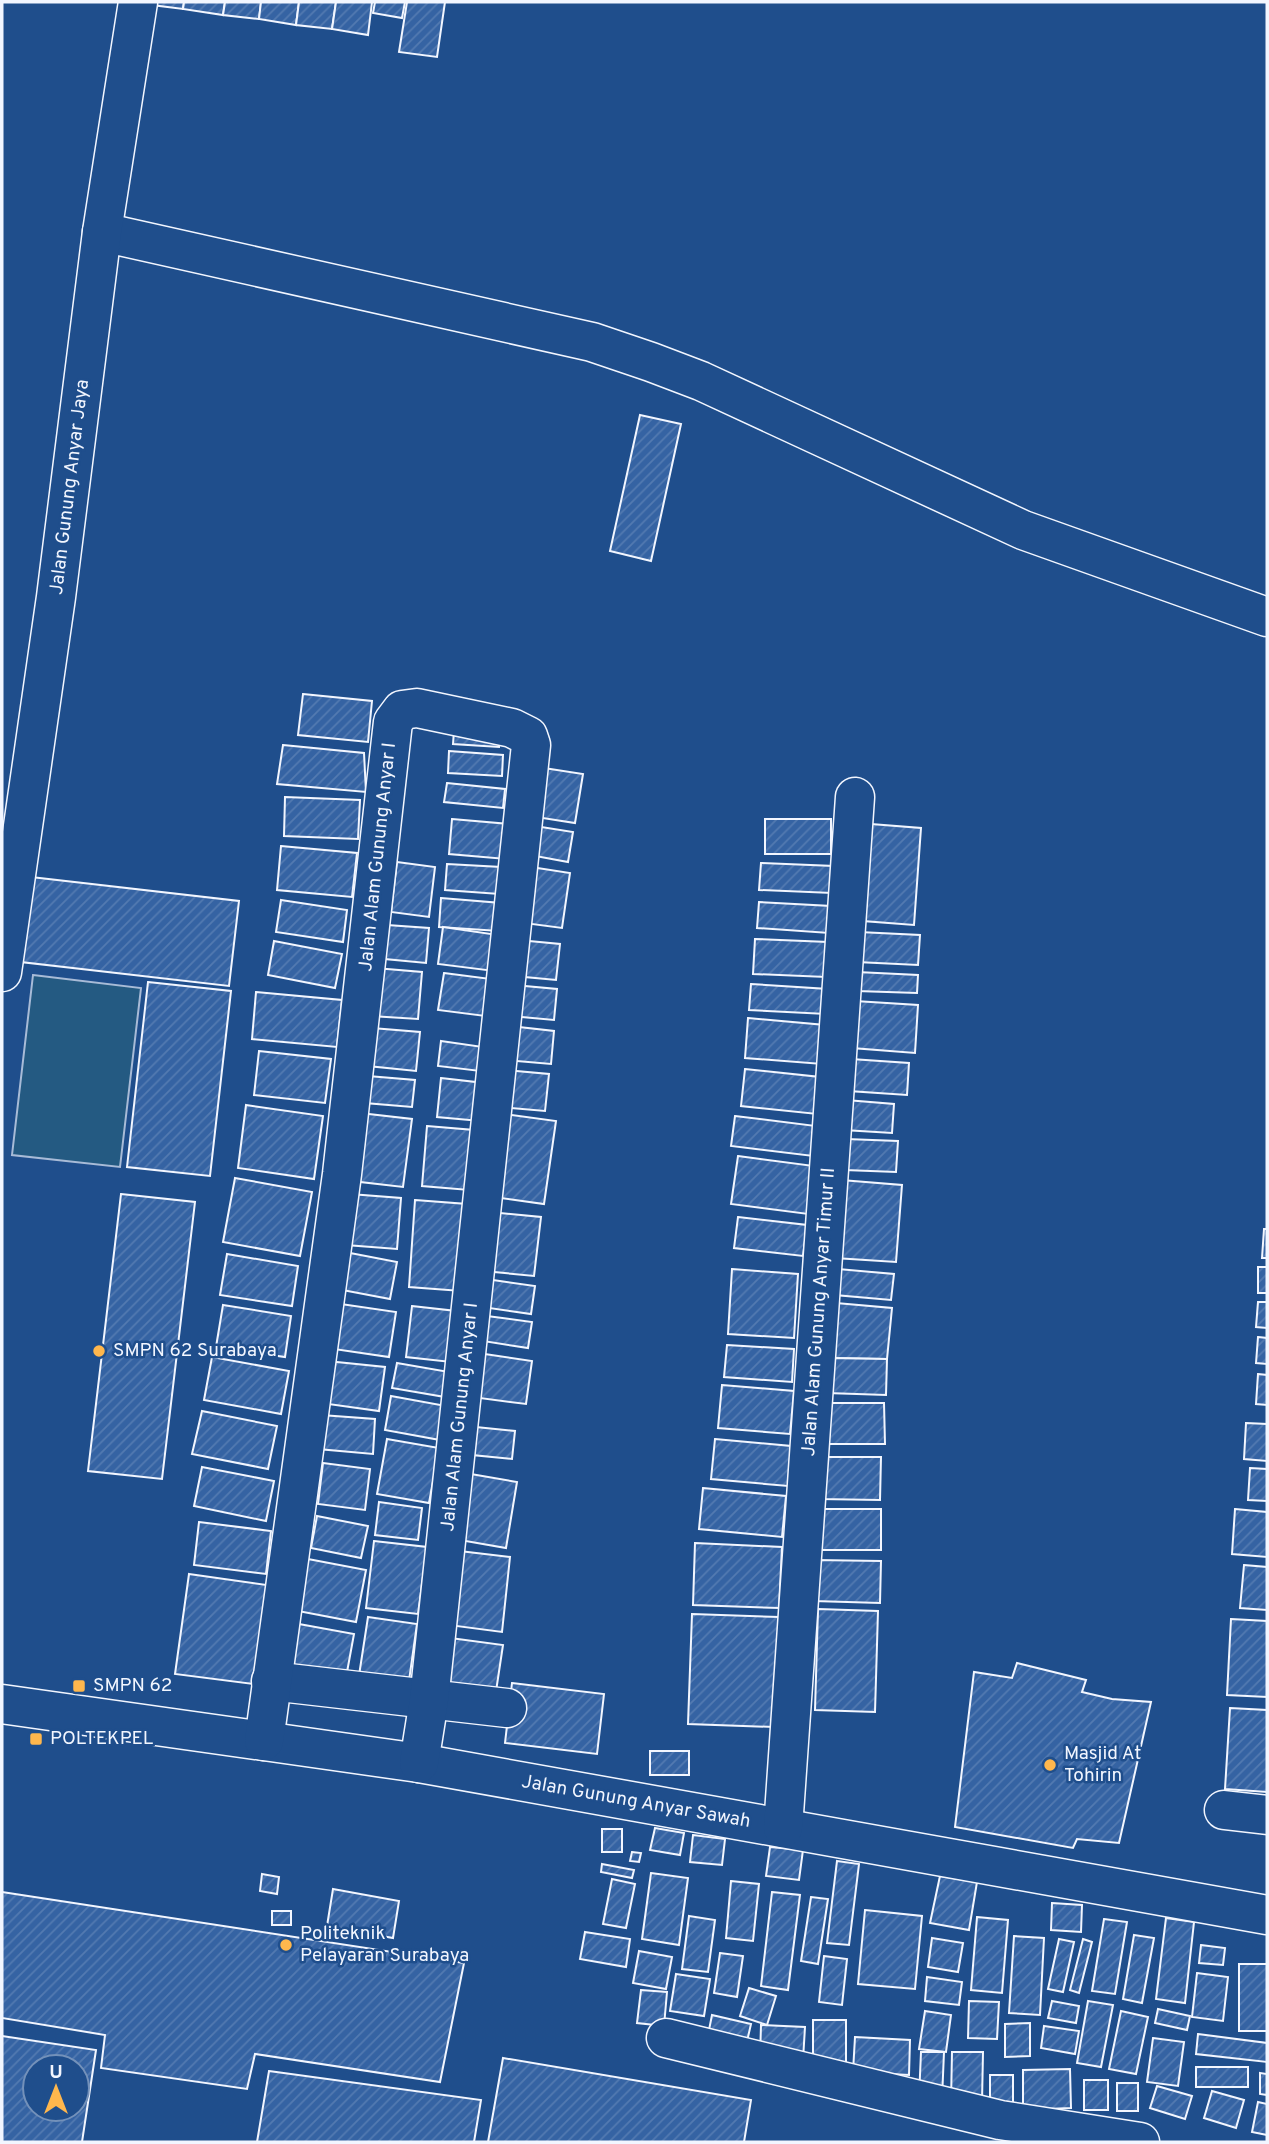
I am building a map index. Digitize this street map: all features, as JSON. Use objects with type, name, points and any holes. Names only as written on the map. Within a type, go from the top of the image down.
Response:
[{"type":"street","name":"Jalan Gunung Anyar Jaya","points":[[2,972],[55,597],[102,232],[138,2]]},
{"type":"street","points":[[102,232],[592,342],[701,381],[1023,530],[1267,617]]},
{"type":"street","name":"Jalan Alam Gunung Anyar I","points":[[264,1741],[342,1174],[393,722],[402,710],[417,708],[512,728],[528,736],[531,745],[429,1700],[419,1763]]},
{"type":"street","name":"Jalan Alam Gunung Anyar Timur II","points":[[783,1828],[855,797]]},
{"type":"street","points":[[271,1681],[507,1708]]},
{"type":"street","name":"Jalan Gunung Anyar Sawah","points":[[2,1704],[419,1763],[1267,1914]]},
{"type":"street","points":[[1224,1810],[1267,1815]]},
{"type":"street","points":[[666,2038],[1000,2119],[1140,2142]]},
{"type":"shaded area","points":[[33,975],[141,988],[120,1167],[12,1155]]},
{"type":"building","points":[[152,2],[184,2],[183,9],[152,5]]},
{"type":"building","points":[[184,2],[225,2],[223,15],[183,9]]},
{"type":"building","points":[[225,2],[261,2],[259,19],[223,15]]},
{"type":"building","points":[[261,2],[299,2],[296,25],[259,19]]},
{"type":"building","points":[[299,2],[336,2],[332,29],[296,25]]},
{"type":"building","points":[[336,2],[372,2],[368,35],[332,29]]},
{"type":"building","points":[[375,2],[405,2],[402,18],[373,13]]},
{"type":"building","points":[[407,2],[445,2],[437,57],[399,52]]},
{"type":"building","points":[[640,415],[681,424],[651,561],[610,551]]},
{"type":"building","points":[[303,694],[372,701],[368,742],[298,735]]},
{"type":"building","points":[[454,731],[500,734],[499,747],[453,744]]},
{"type":"building","points":[[283,745],[364,753],[366,792],[277,784]]},
{"type":"building","points":[[449,751],[503,755],[502,776],[448,773]]},
{"type":"building","points":[[544,768],[583,774],[575,823],[536,817]]},
{"type":"building","points":[[447,783],[505,789],[503,808],[444,802]]},
{"type":"building","points":[[285,797],[360,800],[358,839],[284,836]]},
{"type":"building","points":[[452,819],[509,824],[506,859],[449,854]]},
{"type":"building","points":[[765,819],[831,819],[831,854],[765,854]]},
{"type":"building","points":[[871,824],[921,828],[914,925],[863,921]]},
{"type":"building","points":[[535,826],[573,832],[568,862],[530,855]]},
{"type":"building","points":[[281,846],[357,853],[352,897],[277,890]]},
{"type":"building","points":[[397,862],[435,867],[429,917],[391,912]]},
{"type":"building","points":[[761,863],[834,866],[832,893],[759,890]]},
{"type":"building","points":[[447,864],[501,867],[499,894],[445,890]]},
{"type":"building","points":[[531,867],[570,873],[562,928],[524,923]]},
{"type":"building","points":[[31,877],[239,901],[229,986],[21,962]]},
{"type":"building","points":[[441,898],[501,903],[499,931],[439,927]]},
{"type":"building","points":[[281,900],[347,910],[343,942],[276,932]]},
{"type":"building","points":[[759,902],[831,906],[829,933],[757,928]]},
{"type":"building","points":[[387,925],[429,928],[426,963],[385,959]]},
{"type":"building","points":[[443,927],[498,935],[494,971],[438,964]]},
{"type":"building","points":[[859,932],[920,935],[918,965],[857,962]]},
{"type":"building","points":[[755,939],[828,942],[826,977],[753,974]]},
{"type":"building","points":[[274,941],[342,954],[335,988],[268,975]]},
{"type":"building","points":[[529,941],[560,944],[556,980],[525,977]]},
{"type":"building","points":[[375,968],[422,972],[418,1019],[371,1016]]},
{"type":"building","points":[[857,972],[918,975],[917,993],[857,991]]},
{"type":"building","points":[[444,973],[491,979],[485,1016],[438,1010]]},
{"type":"building","points":[[148,982],[231,991],[210,1176],[127,1167]]},
{"type":"building","points":[[751,984],[828,989],[826,1014],[749,1010]]},
{"type":"building","points":[[514,985],[557,989],[554,1020],[511,1016]]},
{"type":"building","points":[[256,992],[342,1000],[337,1047],[252,1039]]},
{"type":"building","points":[[855,1001],[918,1005],[915,1053],[852,1048]]},
{"type":"building","points":[[748,1018],[825,1025],[822,1064],[745,1058]]},
{"type":"building","points":[[510,1026],[554,1031],[551,1064],[506,1060]]},
{"type":"building","points":[[372,1028],[420,1032],[416,1071],[368,1066]]},
{"type":"building","points":[[441,1041],[483,1047],[480,1071],[438,1066]]},
{"type":"building","points":[[259,1051],[331,1059],[325,1103],[254,1095]]},
{"type":"building","points":[[851,1059],[909,1063],[907,1095],[849,1091]]},
{"type":"building","points":[[745,1069],[820,1077],[817,1114],[741,1106]]},
{"type":"building","points":[[505,1070],[549,1074],[545,1111],[501,1107]]},
{"type":"building","points":[[368,1076],[415,1080],[412,1107],[365,1103]]},
{"type":"building","points":[[441,1078],[484,1083],[480,1121],[437,1117]]},
{"type":"building","points":[[846,1100],[894,1104],[892,1133],[844,1130]]},
{"type":"building","points":[[246,1105],[323,1116],[314,1179],[238,1168]]},
{"type":"building","points":[[360,1113],[412,1119],[403,1187],[352,1181]]},
{"type":"building","points":[[505,1114],[556,1121],[544,1204],[493,1197]]},
{"type":"building","points":[[735,1116],[816,1126],[813,1156],[731,1146]]},
{"type":"building","points":[[427,1126],[474,1130],[469,1190],[422,1186]]},
{"type":"building","points":[[846,1139],[898,1141],[896,1172],[845,1170]]},
{"type":"building","points":[[738,1156],[814,1166],[808,1214],[731,1204]]},
{"type":"building","points":[[235,1178],[312,1192],[300,1256],[223,1242]]},
{"type":"building","points":[[841,1180],[902,1185],[896,1262],[835,1258]]},
{"type":"building","points":[[121,1194],[195,1202],[162,1479],[88,1471]]},
{"type":"building","points":[[350,1194],[401,1198],[397,1249],[346,1245]]},
{"type":"building","points":[[415,1200],[467,1204],[461,1291],[409,1287]]},
{"type":"building","points":[[490,1212],[541,1217],[534,1276],[484,1271]]},
{"type":"building","points":[[738,1217],[807,1225],[803,1256],[734,1248]]},
{"type":"building","points":[[1264,1229],[1267,1229],[1267,1258],[1262,1258]]},
{"type":"building","points":[[345,1252],[397,1262],[390,1299],[337,1289]]},
{"type":"building","points":[[227,1254],[298,1266],[292,1306],[220,1295]]},
{"type":"building","points":[[1258,1267],[1267,1267],[1267,1293],[1258,1293]]},
{"type":"building","points":[[732,1269],[798,1274],[794,1338],[728,1334]]},
{"type":"building","points":[[838,1269],[894,1274],[891,1300],[835,1295]]},
{"type":"building","points":[[493,1280],[535,1286],[531,1314],[489,1308]]},
{"type":"building","points":[[1258,1302],[1267,1302],[1267,1328],[1256,1327]]},
{"type":"building","points":[[334,1303],[396,1312],[389,1357],[327,1348]]},
{"type":"building","points":[[836,1303],[892,1308],[887,1359],[828,1358]]},
{"type":"building","points":[[223,1305],[291,1316],[285,1357],[216,1347]]},
{"type":"building","points":[[412,1306],[456,1311],[451,1362],[406,1357]]},
{"type":"building","points":[[487,1316],[532,1322],[528,1348],[483,1341]]},
{"type":"building","points":[[1258,1337],[1267,1338],[1267,1364],[1256,1363]]},
{"type":"building","points":[[727,1345],[794,1349],[792,1382],[724,1377]]},
{"type":"building","points":[[478,1353],[532,1361],[526,1404],[472,1397]]},
{"type":"building","points":[[212,1357],[289,1371],[281,1414],[204,1400]]},
{"type":"building","points":[[828,1358],[887,1359],[886,1395],[827,1393]]},
{"type":"building","points":[[327,1361],[385,1367],[379,1411],[321,1403]]},
{"type":"building","points":[[397,1363],[449,1372],[445,1397],[392,1388]]},
{"type":"building","points":[[1258,1374],[1267,1375],[1267,1405],[1256,1404]]},
{"type":"building","points":[[722,1385],[794,1391],[790,1434],[718,1428]]},
{"type":"building","points":[[391,1396],[446,1406],[440,1440],[385,1430]]},
{"type":"building","points":[[823,1403],[884,1403],[885,1444],[824,1444]]},
{"type":"building","points":[[202,1411],[277,1426],[268,1469],[192,1454]]},
{"type":"building","points":[[321,1415],[375,1419],[373,1454],[318,1449]]},
{"type":"building","points":[[1246,1423],[1267,1424],[1267,1461],[1244,1459]]},
{"type":"building","points":[[466,1426],[515,1431],[512,1459],[462,1454]]},
{"type":"building","points":[[387,1439],[439,1448],[429,1503],[377,1494]]},
{"type":"building","points":[[715,1439],[791,1446],[788,1486],[711,1479]]},
{"type":"building","points":[[820,1457],[881,1457],[880,1500],[819,1499]]},
{"type":"building","points":[[323,1463],[370,1469],[365,1510],[318,1504]]},
{"type":"building","points":[[202,1467],[274,1481],[266,1521],[194,1506]]},
{"type":"building","points":[[1250,1468],[1267,1469],[1267,1501],[1248,1500]]},
{"type":"building","points":[[465,1473],[517,1482],[506,1548],[454,1539]]},
{"type":"building","points":[[703,1488],[786,1496],[782,1537],[699,1529]]},
{"type":"building","points":[[379,1502],[422,1508],[418,1540],[375,1535]]},
{"type":"building","points":[[813,1509],[881,1509],[881,1550],[813,1550]]},
{"type":"building","points":[[1235,1509],[1267,1512],[1267,1557],[1232,1554]]},
{"type":"building","points":[[317,1516],[368,1526],[361,1558],[311,1548]]},
{"type":"building","points":[[199,1522],[271,1531],[266,1574],[194,1565]]},
{"type":"building","points":[[374,1541],[427,1547],[418,1614],[366,1608]]},
{"type":"building","points":[[695,1543],[782,1547],[779,1608],[693,1605]]},
{"type":"building","points":[[451,1550],[510,1557],[502,1632],[441,1624]]},
{"type":"building","points":[[308,1559],[366,1570],[356,1622],[298,1611]]},
{"type":"building","points":[[815,1560],[881,1561],[880,1603],[814,1601]]},
{"type":"building","points":[[1244,1565],[1267,1567],[1267,1610],[1240,1608]]},
{"type":"building","points":[[189,1574],[267,1585],[253,1684],[175,1674]]},
{"type":"building","points":[[818,1609],[878,1611],[875,1712],[815,1710]]},
{"type":"building","points":[[692,1614],[779,1617],[774,1727],[688,1724]]},
{"type":"building","points":[[368,1617],[417,1624],[408,1688],[358,1682]]},
{"type":"building","points":[[1231,1619],[1267,1621],[1267,1697],[1227,1695]]},
{"type":"building","points":[[299,1624],[354,1634],[345,1683],[291,1674]]},
{"type":"building","points":[[443,1637],[503,1645],[495,1698],[435,1688]]},
{"type":"building","name":"Masjid At Tohirin","points":[[1017,1663],[1086,1680],[1082,1692],[1112,1699],[1151,1702],[1119,1843],[1077,1839],[1073,1848],[955,1827],[974,1672],[1012,1678]]},
{"type":"building","points":[[512,1683],[604,1694],[597,1754],[505,1743]]},
{"type":"building","points":[[1230,1708],[1267,1710],[1267,1792],[1225,1789]]},
{"type":"building","points":[[650,1751],[689,1751],[689,1775],[650,1775]]},
{"type":"building","points":[[655,1828],[684,1833],[680,1855],[650,1850]]},
{"type":"building","points":[[602,1829],[622,1829],[622,1852],[602,1852]]},
{"type":"building","points":[[693,1835],[725,1839],[722,1865],[690,1862]]},
{"type":"building","points":[[770,1847],[803,1850],[799,1880],[766,1876]]},
{"type":"building","points":[[632,1852],[641,1853],[639,1862],[630,1861]]},
{"type":"building","points":[[837,1861],[859,1864],[849,1945],[827,1943]]},
{"type":"building","points":[[602,1864],[634,1870],[632,1878],[601,1872]]},
{"type":"building","points":[[651,1873],[688,1878],[679,1945],[642,1939]]},
{"type":"building","points":[[262,1874],[279,1877],[277,1894],[260,1891]]},
{"type":"building","points":[[940,1876],[977,1882],[969,1930],[930,1923]]},
{"type":"building","points":[[612,1879],[635,1884],[626,1928],[603,1924]]},
{"type":"building","points":[[731,1881],[759,1884],[753,1941],[726,1938]]},
{"type":"building","points":[[333,1889],[399,1901],[393,1938],[327,1926]]},
{"type":"building","points":[[2,1892],[464,1963],[440,2082],[255,2054],[247,2089],[101,2068],[105,2035],[2,2018]]},
{"type":"building","points":[[772,1892],[800,1895],[788,1990],[761,1986]]},
{"type":"building","points":[[811,1897],[828,1899],[818,1964],[801,1961]]},
{"type":"building","points":[[1052,1903],[1082,1905],[1081,1932],[1051,1930]]},
{"type":"building","points":[[865,1910],[922,1916],[915,1989],[858,1984]]},
{"type":"building","points":[[272,1911],[291,1911],[291,1925],[272,1925]]},
{"type":"building","points":[[689,1916],[715,1920],[708,1972],[682,1969]]},
{"type":"building","points":[[977,1917],[1008,1920],[1002,1993],[971,1990]]},
{"type":"building","points":[[1166,1918],[1194,1922],[1185,2003],[1156,1999]]},
{"type":"building","points":[[1104,1919],[1127,1922],[1115,1994],[1092,1991]]},
{"type":"building","points":[[585,1932],[630,1939],[626,1967],[580,1959]]},
{"type":"building","points":[[1134,1935],[1154,1938],[1142,2003],[1123,1999]]},
{"type":"building","points":[[1014,1936],[1044,1938],[1040,2015],[1009,2013]]},
{"type":"building","points":[[932,1938],[963,1943],[958,1972],[928,1967]]},
{"type":"building","points":[[1059,1939],[1074,1942],[1063,1992],[1048,1989]]},
{"type":"building","points":[[1083,1939],[1092,1942],[1079,1993],[1070,1990]]},
{"type":"building","points":[[1201,1945],[1225,1948],[1223,1965],[1199,1963]]},
{"type":"building","points":[[639,1951],[672,1957],[666,1989],[633,1983]]},
{"type":"building","points":[[720,1953],[743,1956],[737,1997],[714,1993]]},
{"type":"building","points":[[824,1956],[847,1959],[842,2005],[819,2002]]},
{"type":"building","points":[[1239,1964],[1267,1964],[1267,2031],[1239,2031]]},
{"type":"building","points":[[1197,1973],[1228,1977],[1223,2021],[1192,2017]]},
{"type":"building","points":[[676,1974],[710,1979],[704,2016],[670,2011]]},
{"type":"building","points":[[927,1977],[962,1982],[959,2005],[925,2001]]},
{"type":"building","points":[[749,1988],[776,1996],[767,2025],[740,2016]]},
{"type":"building","points":[[641,1990],[667,1992],[664,2026],[637,2023]]},
{"type":"building","points":[[969,2001],[999,2002],[997,2039],[968,2038]]},
{"type":"building","points":[[1052,2001],[1079,2006],[1076,2023],[1048,2018]]},
{"type":"building","points":[[1088,2001],[1113,2005],[1101,2067],[1077,2063]]},
{"type":"building","points":[[1158,2009],[1190,2016],[1187,2030],[1155,2023]]},
{"type":"building","points":[[925,2011],[951,2015],[946,2052],[919,2049]]},
{"type":"building","points":[[1121,2011],[1148,2017],[1136,2074],[1109,2069]]},
{"type":"building","points":[[712,2015],[751,2024],[745,2050],[707,2040]]},
{"type":"building","points":[[813,2020],[846,2020],[846,2064],[813,2064]]},
{"type":"building","points":[[1030,2023],[1030,2056],[1005,2057],[1005,2024]]},
{"type":"building","points":[[761,2025],[805,2027],[803,2060],[760,2058]]},
{"type":"building","points":[[1044,2026],[1079,2031],[1075,2054],[1041,2048]]},
{"type":"building","points":[[1198,2034],[1267,2043],[1267,2062],[1196,2054]]},
{"type":"building","points":[[2,2036],[96,2050],[91,2083],[91,2053],[21,2053],[21,2123],[85,2123],[82,2142],[2,2142]]},
{"type":"building","points":[[855,2037],[910,2040],[909,2075],[853,2072]]},
{"type":"building","points":[[1153,2038],[1184,2042],[1178,2086],[1147,2082]]},
{"type":"building","points":[[921,2052],[944,2052],[942,2099],[919,2098]]},
{"type":"building","points":[[952,2052],[983,2052],[982,2102],[951,2102]]},
{"type":"building","points":[[503,2058],[751,2100],[744,2142],[488,2142]]},
{"type":"building","points":[[1196,2067],[1248,2067],[1248,2087],[1196,2087]]},
{"type":"building","points":[[1070,2069],[1071,2108],[1023,2110],[1023,2070]]},
{"type":"building","points":[[269,2071],[481,2100],[474,2142],[257,2142]]},
{"type":"building","points":[[1260,2073],[1267,2074],[1267,2095],[1260,2094]]},
{"type":"building","points":[[990,2075],[1013,2075],[1013,2110],[990,2110]]},
{"type":"building","points":[[1084,2080],[1108,2080],[1108,2110],[1084,2110]]},
{"type":"building","points":[[1117,2083],[1138,2083],[1138,2111],[1117,2111]]},
{"type":"building","points":[[1157,2086],[1192,2096],[1185,2119],[1150,2108]]},
{"type":"building","points":[[1212,2091],[1244,2100],[1236,2128],[1204,2118]]},
{"type":"building","points":[[1258,2102],[1267,2104],[1267,2135],[1252,2132]]},
{"type":"place","name":"SMPN 62 Surabaya","points":[[99,1351]]},
{"type":"place","name":"SMPN 62","points":[[79,1686]]},
{"type":"place","name":"POLTEKPEL","points":[[36,1739]]},
{"type":"place","name":"Masjid At Tohirin","points":[[1050,1765]]},
{"type":"place","name":"Politeknik Pelayaran Surabaya","points":[[286,1945]]}]
